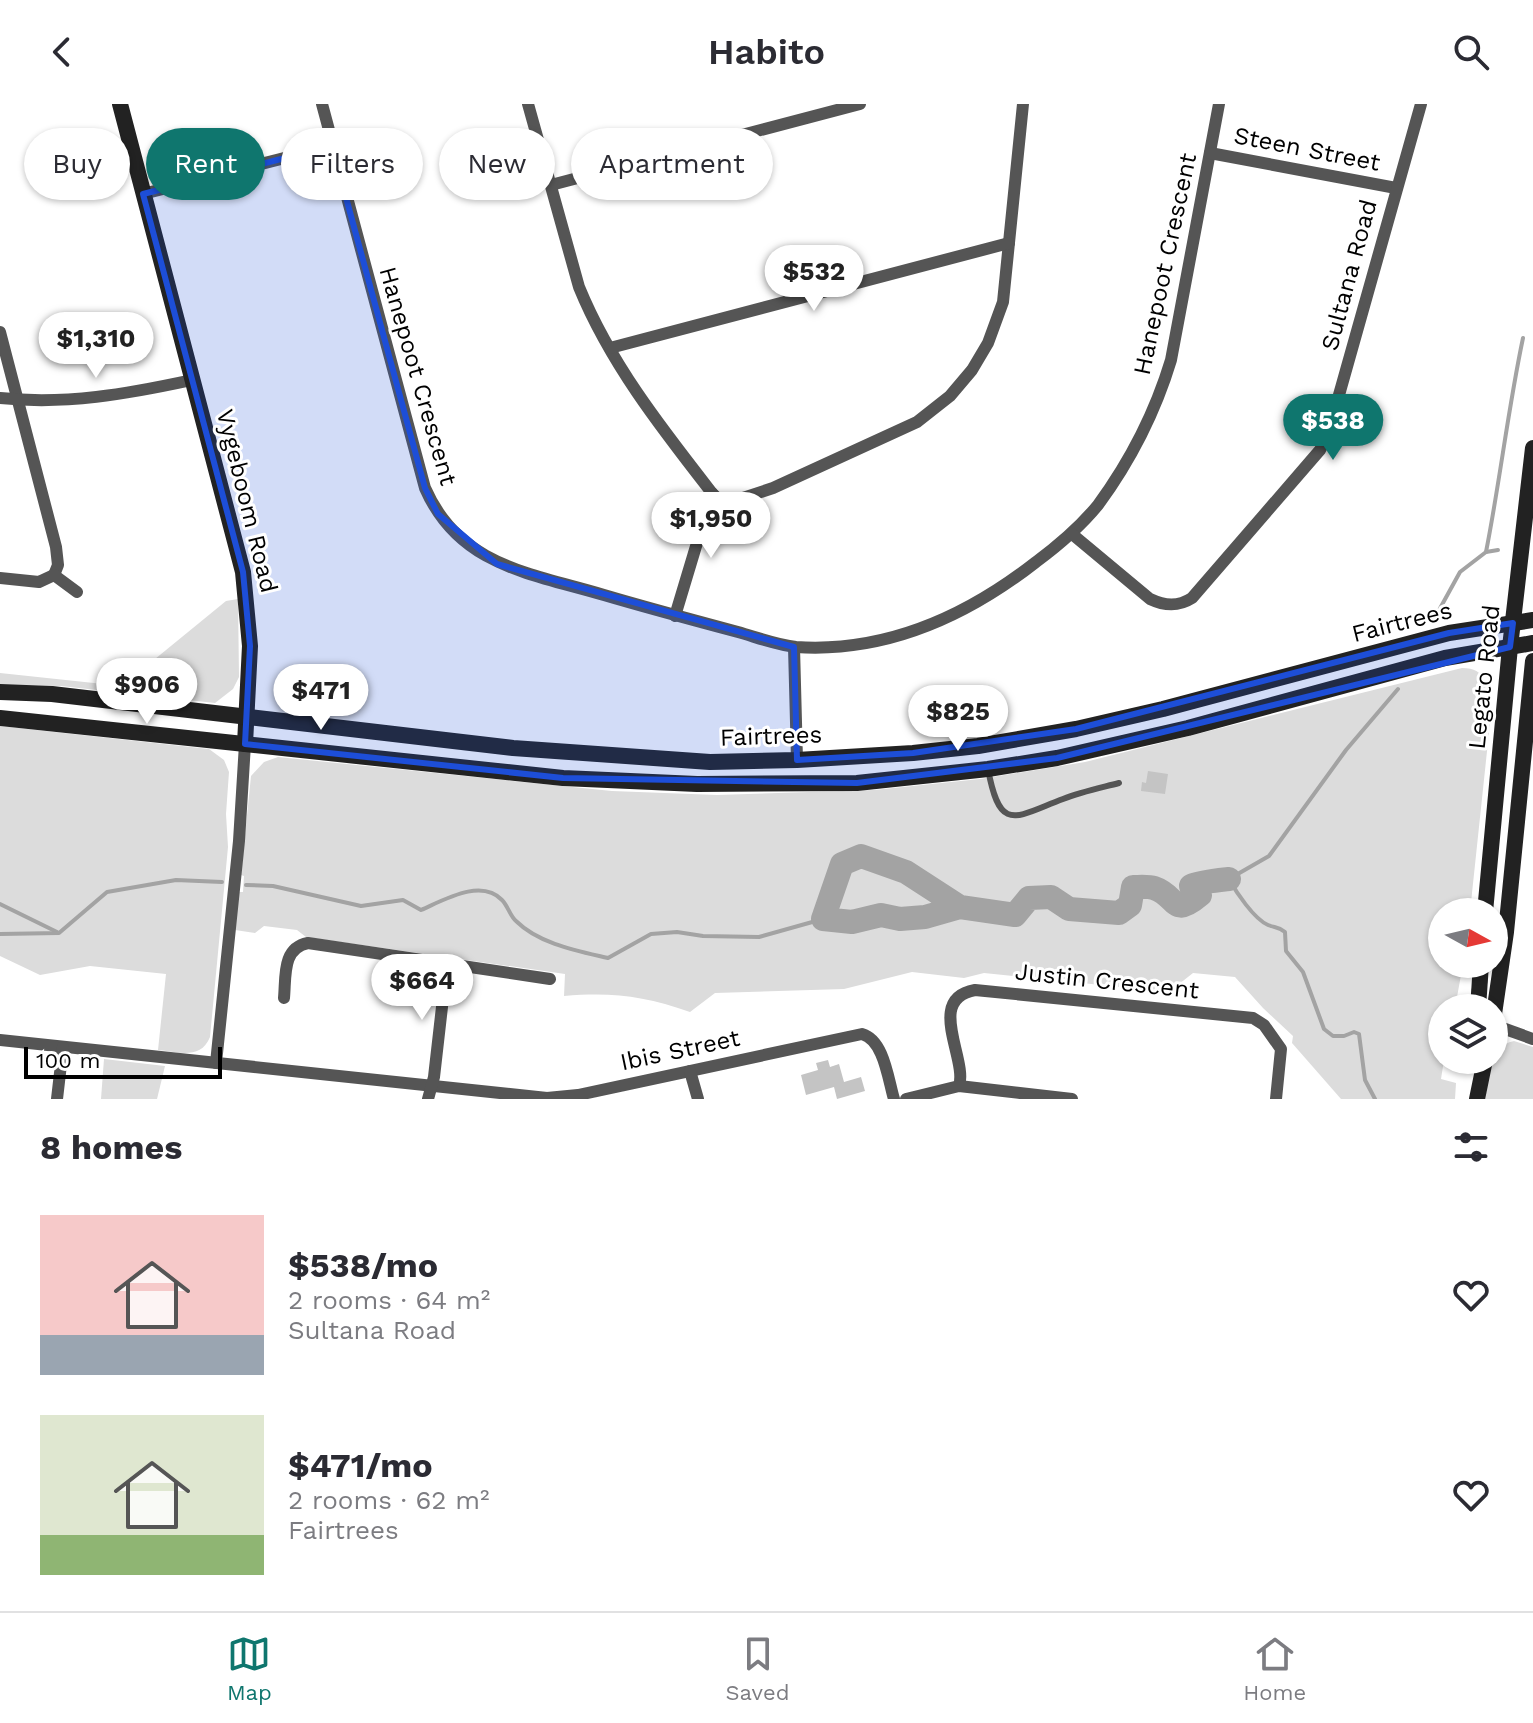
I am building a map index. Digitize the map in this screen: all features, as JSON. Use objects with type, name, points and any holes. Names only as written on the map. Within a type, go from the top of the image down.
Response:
[{"type":"main road","name":"Vygeboom Road","points":[[120,104],[246,590],[250,646],[245,744]]},
{"type":"main road","name":"Legato Road","points":[[1486,898],[1533,448]]},
{"type":"main road","name":"Fairtrees","points":[[0,692],[52,694],[498,746],[631,758],[710,762],[797,760],[913,753],[1076,729],[1449,633],[1533,620]]},
{"type":"main road","name":"Fairtrees","points":[[0,718],[563,778],[697,784],[857,783],[1057,758],[1188,728],[1445,658],[1533,643]]},
{"type":"main road","name":"Legato Road","points":[[1497,994],[1533,661]]},
{"type":"main road","points":[[1467,1099],[1471,1074]]},
{"type":"main road","points":[[1477,1099],[1482,1074]]},
{"type":"street","name":"Hanepoot Crescent","points":[[322,104],[328,128]]},
{"type":"street","points":[[528,104],[535,128]]},
{"type":"street","points":[[555,184],[860,104]]},
{"type":"street","points":[[555,200],[579,287],[610,348],[645,405],[712,493],[720,501],[730,501],[773,488],[933,412],[972,370],[988,343],[1003,302],[1023,104]]},
{"type":"street","name":"Hanepoot Crescent","points":[[347,200],[425,488],[438,514],[465,542],[497,564],[794,647],[874,642],[947,619],[1013,580],[1072,534],[1122,470],[1160,398],[1171,360],[1219,104]]},
{"type":"street","name":"Sultana Road","points":[[1072,534],[1150,599],[1170,605],[1182,604],[1192,598],[1326,442],[1421,104]]},
{"type":"street","name":"Steen Street","points":[[1210,153],[1396,188]]},
{"type":"street","points":[[143,194],[281,159]]},
{"type":"street","points":[[610,348],[1009,243]]},
{"type":"street","points":[[0,332],[56,547],[58,565],[54,575],[39,582],[0,578]]},
{"type":"street","points":[[0,398],[46,402],[120,396],[192,380]]},
{"type":"street","points":[[675,616],[712,493]]},
{"type":"street","points":[[54,575],[77,592]]},
{"type":"street","points":[[794,647],[797,760]]},
{"type":"street","name":"Vygeboom Road","points":[[216,1063],[239,841],[245,744]]},
{"type":"street","points":[[284,998],[288,958],[292,948],[298,945],[319,944],[550,979]]},
{"type":"street","points":[[430,1093],[447,963]]},
{"type":"street","name":"Justin Crescent","points":[[959,1086],[962,1078],[951,1036],[952,1008],[961,995],[975,990],[1253,1018],[1264,1025],[1281,1049],[1276,1099]]},
{"type":"street","points":[[1508,1030],[1533,1039]]},
{"type":"street","name":"Ibis Street","points":[[0,1040],[216,1063],[430,1093],[547,1098],[565,1097],[862,1034],[871,1037],[878,1046],[894,1099]]},
{"type":"street","points":[[57,1099],[63,1047]]},
{"type":"street","points":[[690,1071],[698,1099]]},
{"type":"street","points":[[906,1099],[959,1086],[1072,1099]]},
{"type":"lane","points":[[988,769],[997,805],[1015,815],[1027,815],[1064,799],[1119,783]]},
{"type":"highlighted area","points":[[332,146],[425,488],[438,514],[497,564],[794,647],[797,760],[913,753],[1076,729],[1449,633],[1513,623],[1510,647],[1057,758],[857,783],[563,778],[245,744],[250,646],[243,572],[143,194]]},
{"type":"shaded area","points":[[238,599],[239,677],[233,689],[215,703],[61,686],[0,685],[0,673],[122,686],[226,601]]},
{"type":"shaded area","points":[[1462,668],[1481,675],[1492,704],[1471,898],[1428,898],[1428,978],[1460,978],[1458,994],[1428,994],[1428,1074],[1442,1074],[1441,1079],[1456,1083],[1455,1099],[1341,1099],[1292,1043],[1293,1036],[1235,977],[1193,973],[1169,992],[984,973],[964,978],[912,972],[844,989],[715,993],[690,1012],[628,996],[564,996],[565,974],[306,937],[297,930],[264,926],[255,933],[235,930],[239,892],[243,892],[244,876],[241,875],[251,776],[264,762],[278,757],[612,791],[717,795],[874,790],[980,779],[1085,762]]},
{"type":"shaded area","points":[[0,726],[209,749],[224,760],[229,772],[226,814],[228,847],[210,1037],[201,1049],[188,1053],[158,1050],[166,974],[90,966],[40,975],[0,956]]},
{"type":"shaded area","points":[[1514,1041],[1533,1047],[1533,1099],[1485,1099],[1490,1074],[1508,1074],[1508,1043]]},
{"type":"shaded area","points":[[104,1059],[165,1066],[157,1099],[101,1099]]},
{"type":"building","points":[[1148,771],[1168,774],[1165,794],[1141,791]]},
{"type":"building","points":[[828,1060],[830,1067],[839,1064],[844,1082],[861,1077],[865,1091],[837,1099],[834,1087],[806,1095],[801,1075],[818,1070],[816,1063]]},
{"type":"waterway","points":[[1438,612],[1460,572],[1486,552],[1523,338]]},
{"type":"waterway","points":[[1486,552],[1498,550]]},
{"type":"waterway","points":[[1375,1099],[1365,1080],[1359,1034],[1333,1036],[1324,1029],[1303,972],[1286,951],[1285,932],[1257,917],[1229,879],[1269,856],[1346,750],[1398,689]]},
{"type":"waterway","points":[[960,907],[925,917],[900,919],[881,915],[852,922],[823,919],[842,864],[861,856],[906,872],[960,907],[1015,915],[1029,898],[1051,897],[1069,909],[1119,913],[1130,905],[1133,887],[1154,888],[1176,904],[1184,905],[1200,895],[1191,886],[1229,879]]},
{"type":"waterway","points":[[0,934],[59,933],[107,892],[176,880],[222,882]]},
{"type":"waterway","points":[[246,885],[273,886],[361,906],[403,900],[421,910],[462,893],[484,891],[502,900],[514,919],[536,936],[559,946],[608,958],[651,934],[677,932],[703,936],[759,937],[823,919]]},
{"type":"waterway","points":[[0,904],[57,932]]}]
